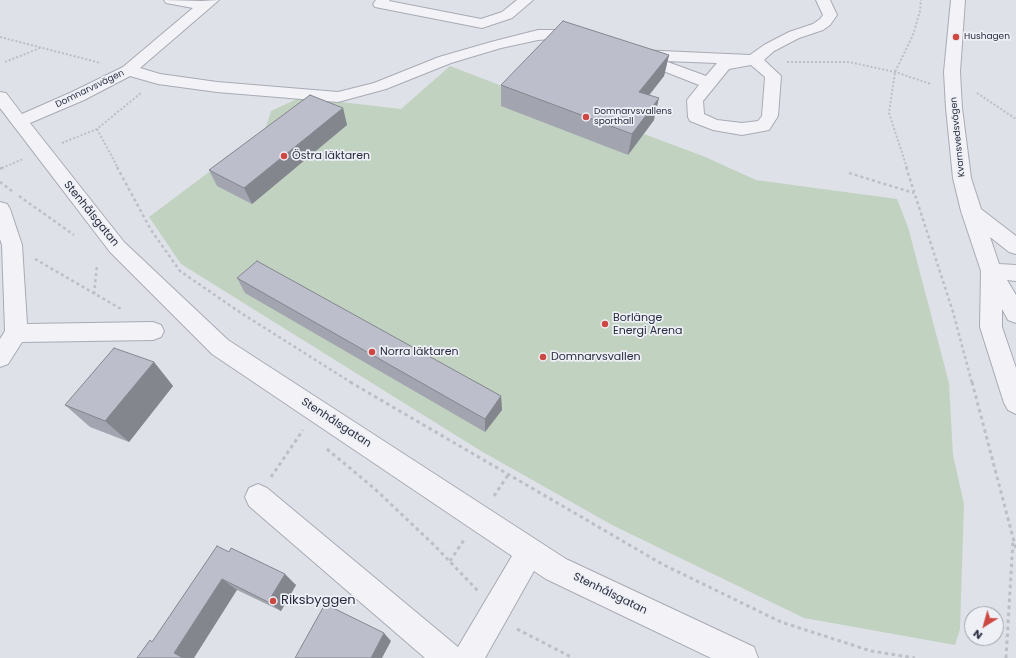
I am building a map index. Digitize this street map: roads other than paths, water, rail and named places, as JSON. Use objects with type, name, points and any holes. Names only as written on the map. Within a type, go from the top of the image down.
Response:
[{"type":"street","points":[[171,0],[208,3]]},
{"type":"street","points":[[381,2],[482,24],[507,15],[526,0]]},
{"type":"street","points":[[709,83],[631,53],[754,60],[773,76],[770,116],[763,126],[742,129],[713,125],[696,117],[695,100],[724,65],[754,60],[769,48],[794,35],[818,27],[825,22],[830,15],[823,0]]},
{"type":"street","name":"Kvarnsvedsvägen","points":[[958,0],[952,72],[954,108],[962,178],[991,271],[1016,314]]},
{"type":"street","name":"Domnarvsvägen","points":[[18,122],[78,96],[129,70],[208,3]]},
{"type":"street","points":[[129,70],[158,79],[217,87],[338,97],[380,86],[445,60],[496,45],[538,35],[563,34],[592,40]]},
{"type":"street","name":"Stenhålsgatan","points":[[0,98],[117,247],[220,347],[556,569],[743,658]]},
{"type":"street","points":[[0,209],[12,245],[16,334],[0,357]]},
{"type":"street","points":[[971,210],[1016,247]]},
{"type":"street","points":[[991,271],[1016,273]]},
{"type":"street","points":[[991,271],[1016,278]]},
{"type":"street","name":"Kvarnsvedsvägen","points":[[991,271],[991,327],[1016,403]]},
{"type":"street","points":[[16,334],[153,331]]},
{"type":"street","points":[[258,497],[448,658]]},
{"type":"street","points":[[469,658],[530,551]]},
{"type":"place","name":"Hushagen","points":[[956,37]]},
{"type":"place","name":"Domnarvsvallens sporthall","points":[[586,117]]},
{"type":"place","name":"Östra läktaren","points":[[284,156]]},
{"type":"place","name":"Borlänge Energi Arena","points":[[605,324]]},
{"type":"place","name":"Norra läktaren","points":[[372,352]]},
{"type":"place","name":"Domnarvsvallen","points":[[543,357]]},
{"type":"place","name":"Riksbyggen","points":[[273,601]]}]
